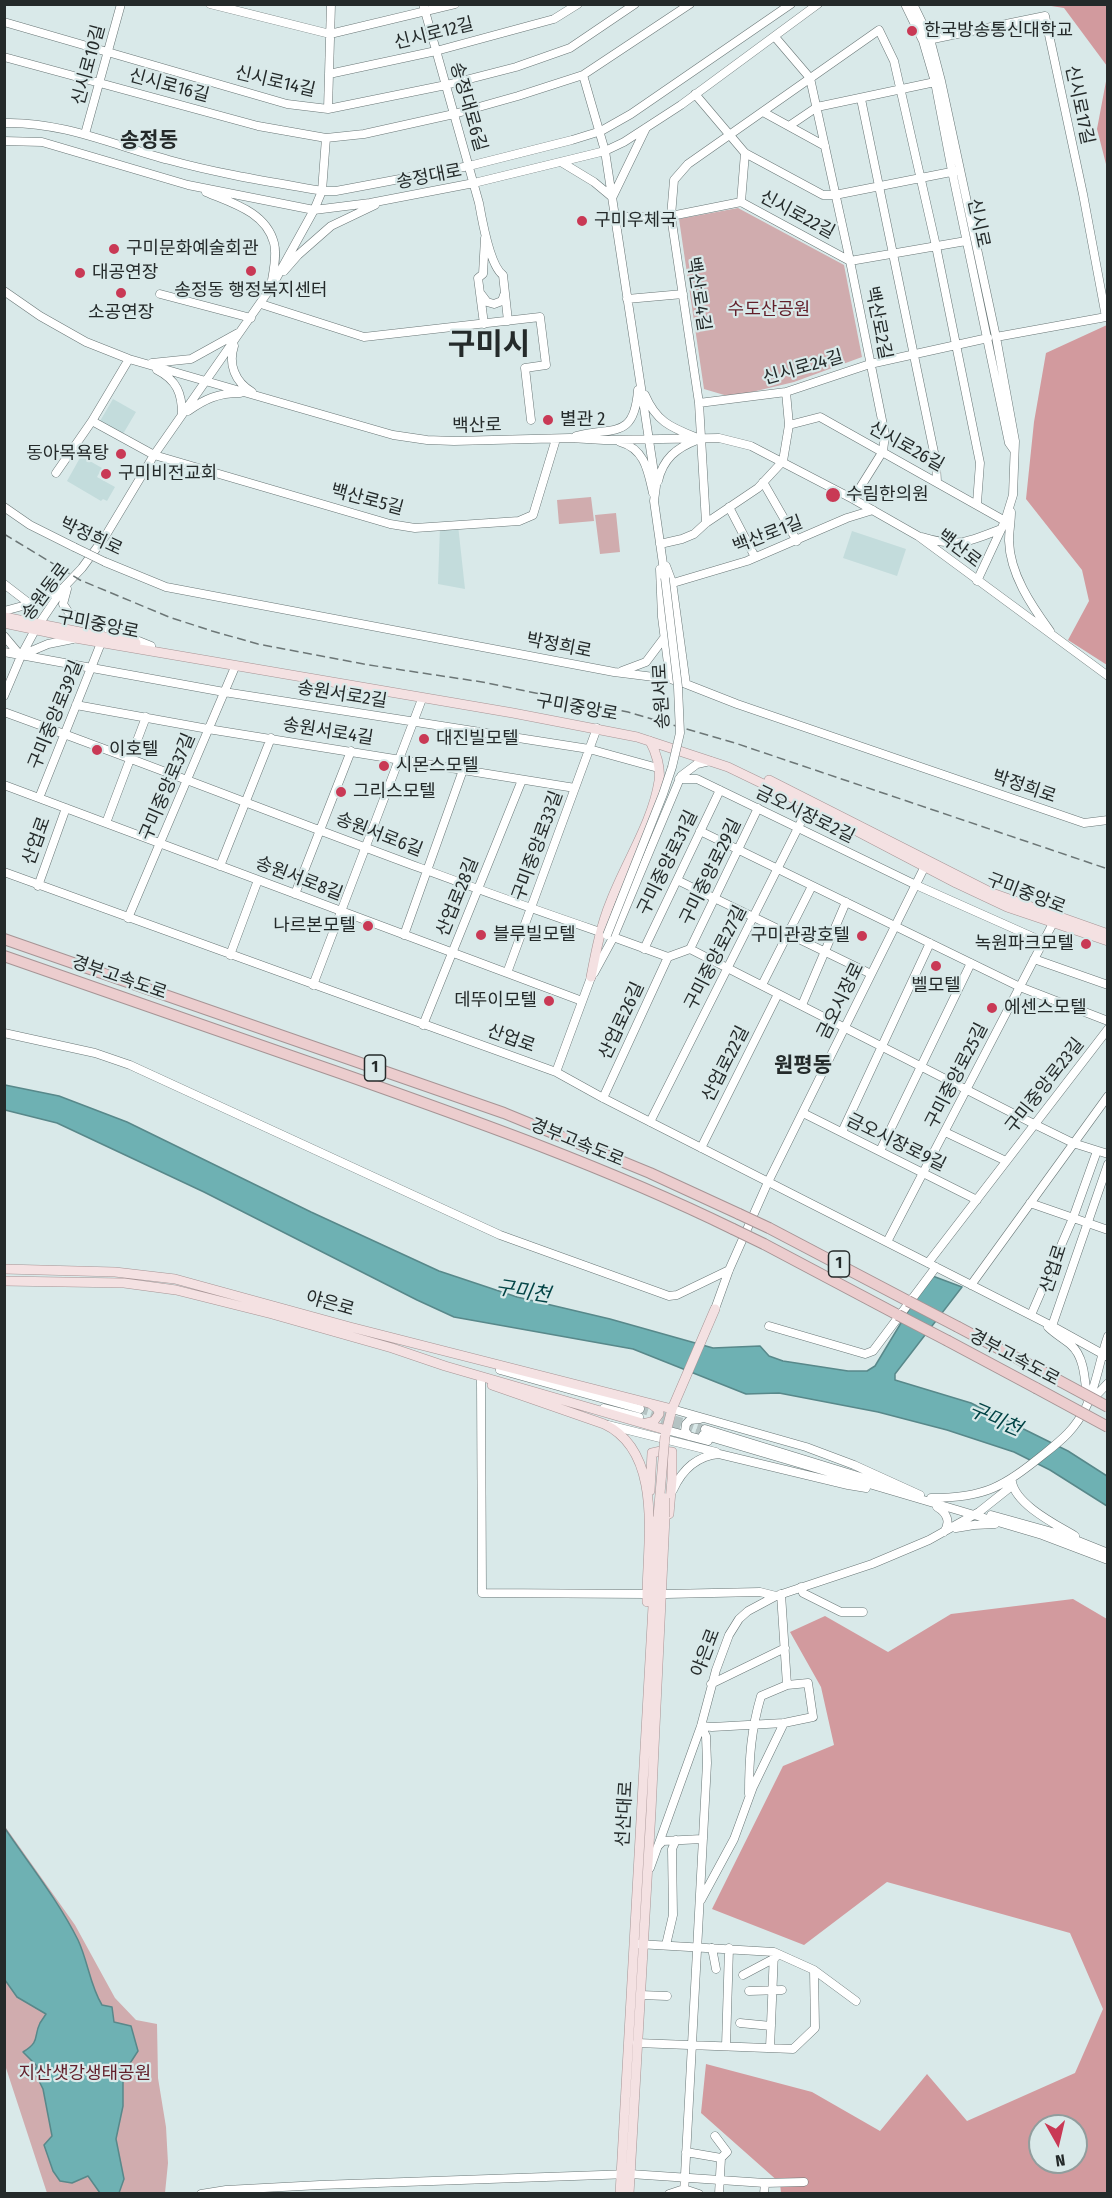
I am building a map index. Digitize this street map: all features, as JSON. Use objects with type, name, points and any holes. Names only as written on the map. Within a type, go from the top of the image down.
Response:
[{"type":"highway","name":"경부고속도로","points":[[4,939],[504,1113],[650,1173],[769,1228],[1107,1407]]},
{"type":"highway","name":"경부고속도로","points":[[4,956],[484,1124],[682,1204],[898,1314],[1107,1427]]},
{"type":"main road","name":"구미중앙로","points":[[4,617],[75,638],[597,729],[723,759],[796,792],[992,893],[1107,934]]},
{"type":"main road","name":"구미중앙로","points":[[4,623],[151,646],[633,731],[728,767],[1007,907],[1107,941]]},
{"type":"main road","points":[[650,741],[660,779]]},
{"type":"main road","points":[[591,977],[607,935],[611,900],[652,807],[660,779],[672,765],[676,746]]},
{"type":"main road","name":"야은로","points":[[4,1269],[148,1274],[216,1289],[350,1327]]},
{"type":"main road","name":"야은로","points":[[4,1281],[124,1283],[176,1290],[392,1348]]},
{"type":"main road","points":[[445,1366],[640,1416],[666,1433],[672,1409],[715,1309]]},
{"type":"main road","points":[[350,1327],[672,1409]]},
{"type":"main road","points":[[392,1348],[604,1424],[623,1438],[638,1459],[646,1487],[649,1523]]},
{"type":"main road","points":[[640,1416],[649,1423],[657,1419],[659,1411],[651,1403]]},
{"type":"main road","name":"선산대로","points":[[620,2193],[626,2174],[640,1995],[638,1944],[647,1875],[645,1831],[650,1661],[666,1433]]},
{"type":"main road","points":[[650,1661],[647,1594],[652,1456],[653,1452],[667,1450],[672,1453],[671,1494],[666,1594],[659,1634]]},
{"type":"main road","name":"선산대로","points":[[629,2193],[626,2174],[638,1944],[659,1634],[661,1517]]},
{"type":"street","name":"신시로10길","points":[[86,134],[121,4]]},
{"type":"street","points":[[210,4],[230,7],[330,34],[424,9],[455,4]]},
{"type":"street","points":[[328,109],[331,4]]},
{"type":"street","name":"신시로12길","points":[[329,74],[436,51],[554,19],[578,4]]},
{"type":"street","name":"신시로14길","points":[[4,22],[287,104],[328,109],[446,85],[516,67],[570,48],[635,4]]},
{"type":"street","name":"신시로16길","points":[[4,57],[258,126],[326,138],[364,134],[454,114],[583,75],[690,4]]},
{"type":"street","name":"송정대로","points":[[4,123],[34,125],[86,134],[169,160],[236,176],[322,191],[336,191],[469,166],[572,141],[601,131],[631,114],[791,4]]},
{"type":"street","name":"송정대로","points":[[4,141],[42,142],[188,185],[314,210],[385,201],[474,183],[605,151],[646,128],[819,4]]},
{"type":"street","name":"신시로","points":[[905,4],[926,40],[966,241],[992,338]]},
{"type":"street","name":"신시로","points":[[913,4],[926,40],[960,170],[992,338],[1015,441],[1013,495],[1003,525],[977,581]]},
{"type":"street","name":"송정대로6길","points":[[424,9],[474,183],[485,237]]},
{"type":"street","name":"신시로17길","points":[[926,40],[1045,16],[1107,317],[992,338]]},
{"type":"street","name":"백산로4길","points":[[701,438],[699,403],[671,216],[674,180],[688,164],[879,30],[894,61],[902,91]]},
{"type":"street","name":"백산로2길","points":[[775,37],[810,78],[885,435],[883,451]]},
{"type":"street","points":[[583,75],[601,131]]},
{"type":"street","points":[[789,126],[817,107],[902,91],[935,82]]},
{"type":"street","points":[[902,91],[980,463],[976,503]]},
{"type":"street","points":[[695,94],[745,153],[823,195],[880,187],[960,170]]},
{"type":"street","points":[[861,99],[936,462],[937,482]]},
{"type":"street","points":[[763,112],[825,146]]},
{"type":"street","points":[[561,162],[594,182],[612,197],[646,128]]},
{"type":"street","name":"송원서로","points":[[601,131],[656,486],[654,501],[679,694],[680,733],[663,794],[607,935]]},
{"type":"street","points":[[322,191],[326,138]]},
{"type":"street","points":[[741,202],[745,153]]},
{"type":"street","points":[[188,185],[243,208],[258,218],[268,230],[274,244],[272,286]]},
{"type":"street","name":"송원동로","points":[[4,696],[9,674],[37,627],[64,587],[82,568],[106,535],[154,455],[261,304],[314,210],[322,191]]},
{"type":"street","points":[[272,286],[298,255],[331,226],[385,201]]},
{"type":"street","name":"신시로22길","points":[[615,217],[671,216],[741,202],[850,261]]},
{"type":"street","points":[[485,237],[498,272],[503,275],[508,321]]},
{"type":"street","points":[[484,324],[478,278],[483,274],[485,237]]},
{"type":"street","points":[[850,261],[966,241]]},
{"type":"street","points":[[480,293],[487,302],[494,304],[502,300],[505,290]]},
{"type":"street","name":"백산로","points":[[4,291],[40,316],[86,342],[161,372],[176,385],[182,402],[182,416]]},
{"type":"street","points":[[160,294],[250,318]]},
{"type":"street","points":[[627,299],[683,294]]},
{"type":"street","points":[[261,304],[364,337],[540,317],[546,366],[525,368],[531,420]]},
{"type":"street","name":"백산로","points":[[138,362],[163,363],[191,359],[242,331]]},
{"type":"street","name":"백산로","points":[[242,331],[231,357],[235,374],[244,386],[258,395]]},
{"type":"street","name":"신시로24길","points":[[699,403],[786,392],[870,364],[992,338]]},
{"type":"street","points":[[56,473],[92,421],[129,358]]},
{"type":"street","name":"백산로","points":[[138,362],[409,438],[454,441],[719,438],[736,442],[783,461],[918,536],[1107,676]]},
{"type":"street","points":[[570,438],[590,432],[615,432],[623,427],[634,413],[639,374]]},
{"type":"street","points":[[639,374],[645,396],[656,415],[669,425],[701,438]]},
{"type":"street","points":[[660,549],[694,534],[706,522],[758,488],[783,461],[789,425],[786,392]]},
{"type":"street","name":"백산로","points":[[182,416],[205,399],[215,395],[242,393],[258,395]]},
{"type":"street","name":"신시로26길","points":[[789,425],[820,417],[976,503],[1003,525]]},
{"type":"street","points":[[92,421],[154,455]]},
{"type":"street","points":[[656,486],[660,470],[669,456],[701,438]]},
{"type":"street","points":[[701,438],[706,522]]},
{"type":"street","name":"백산로5길","points":[[154,455],[390,524],[415,528],[519,521],[533,515],[556,439]]},
{"type":"street","points":[[604,440],[629,445],[641,456],[648,472],[654,501]]},
{"type":"street","points":[[853,499],[883,451]]},
{"type":"street","points":[[763,482],[797,541]]},
{"type":"street","points":[[1013,495],[1009,542],[1016,570],[1034,609],[1055,637]]},
{"type":"street","name":"박정희로","points":[[4,507],[30,525],[74,547],[166,586],[614,672],[670,679],[1084,823],[1107,820]]},
{"type":"street","points":[[729,507],[755,558]]},
{"type":"street","name":"백산로1길","points":[[673,583],[755,558],[873,510]]},
{"type":"street","points":[[918,536],[941,543],[961,543],[1003,525]]},
{"type":"street","points":[[660,549],[673,583],[686,684]]},
{"type":"street","points":[[660,549],[664,639],[670,679]]},
{"type":"street","points":[[82,568],[64,594],[65,609],[76,616],[151,646]]},
{"type":"street","points":[[4,584],[30,604]]},
{"type":"street","points":[[4,611],[30,604],[64,587]]},
{"type":"street","points":[[4,636],[21,656]]},
{"type":"street","points":[[4,652],[21,656],[48,644],[75,638]]},
{"type":"street","points":[[614,672],[627,670],[646,662],[664,639]]},
{"type":"street","name":"구미중앙로39길","points":[[39,798],[101,643]]},
{"type":"street","name":"송원서로2길","points":[[21,656],[224,692],[590,749],[658,768]]},
{"type":"street","name":"구미중앙로37길","points":[[128,918],[235,667]]},
{"type":"street","points":[[313,985],[422,699]]},
{"type":"street","name":"송원서로4길","points":[[76,705],[208,729],[575,788]]},
{"type":"street","name":"송원서로6길","points":[[4,712],[131,757],[531,909],[668,957]]},
{"type":"street","points":[[106,823],[146,717]]},
{"type":"street","name":"구미중앙로33길","points":[[507,973],[597,729]]},
{"type":"street","points":[[220,866],[271,738]]},
{"type":"street","name":"송원서로6길","points":[[295,894],[351,751]]},
{"type":"street","points":[[556,1072],[607,935],[680,780],[691,768],[711,760]]},
{"type":"street","points":[[672,765],[680,780]]},
{"type":"street","name":"송원서로6길","points":[[404,935],[463,770]]},
{"type":"street","name":"금오시장로2길","points":[[680,780],[697,779],[915,885],[1044,942]]},
{"type":"street","name":"산업로28길","points":[[423,1025],[522,780]]},
{"type":"street","name":"송원서로8길","points":[[4,785],[582,1001]]},
{"type":"street","name":"구미중앙로31길","points":[[644,949],[720,790]]},
{"type":"street","name":"구미중앙로27길","points":[[650,1122],[809,806]]},
{"type":"street","name":"산업로","points":[[38,886],[66,808]]},
{"type":"street","name":"구미중앙로29길","points":[[690,949],[758,808]]},
{"type":"street","points":[[700,831],[1020,987],[1107,1021]]},
{"type":"street","name":"금오시장로","points":[[768,1182],[925,866]]},
{"type":"street","points":[[4,867],[25,881]]},
{"type":"street","name":"산업로","points":[[4,874],[556,1072],[1052,1326],[1104,1355]]},
{"type":"street","points":[[230,955],[258,880]]},
{"type":"street","points":[[677,880],[871,974]]},
{"type":"street","points":[[762,985],[812,886]]},
{"type":"street","points":[[802,1005],[846,902]]},
{"type":"street","name":"구미중앙로25길","points":[[887,1242],[1053,923]]},
{"type":"street","points":[[842,1132],[930,943]]},
{"type":"street","points":[[668,957],[690,949],[1034,1124],[1073,1143],[1107,1155]]},
{"type":"street","name":"산업로26길","points":[[603,1098],[668,957]]},
{"type":"street","points":[[1034,959],[1107,985]]},
{"type":"street","points":[[880,1151],[971,963]]},
{"type":"street","name":"산업로22길","points":[[701,1148],[778,994]]},
{"type":"street","name":"구미중앙로23길","points":[[769,1326],[865,1354],[873,1351],[977,1200],[1107,1029]]},
{"type":"street","points":[[4,1033],[95,1053],[129,1065],[500,1234],[669,1296],[677,1295],[729,1270]]},
{"type":"street","points":[[971,1285],[1107,1096]]},
{"type":"street","name":"금오시장로9길","points":[[802,1113],[977,1200]]},
{"type":"street","name":"구미중앙로23길","points":[[945,1132],[1006,1161]]},
{"type":"street","name":"산업로","points":[[1034,1317],[1097,1151]]},
{"type":"street","name":"산업로","points":[[1052,1326],[1107,1164]]},
{"type":"street","points":[[715,1309],[729,1270],[768,1182]]},
{"type":"street","points":[[1030,1203],[1107,1230]]},
{"type":"street","points":[[1034,1317],[1078,1353],[1085,1378],[1088,1404]]},
{"type":"street","name":"야은로","points":[[350,1327],[640,1416]]},
{"type":"street","points":[[1088,1404],[1104,1355],[1107,1336]]},
{"type":"street","name":"야은로","points":[[392,1348],[640,1416]]},
{"type":"street","points":[[481,1381],[482,1593],[647,1594]]},
{"type":"street","points":[[930,1501],[973,1495],[1012,1481],[1069,1434],[1088,1404],[1107,1383]]},
{"type":"street","points":[[672,1409],[806,1447],[854,1465],[930,1501],[946,1515],[947,1525],[944,1532]]},
{"type":"street","points":[[690,1437],[685,1431],[688,1421],[697,1418],[710,1420]]},
{"type":"street","points":[[604,1424],[848,1485],[890,1491]]},
{"type":"street","points":[[920,1496],[808,1459],[704,1432],[890,1491],[1052,1532],[1107,1553]]},
{"type":"street","points":[[666,1433],[690,1437],[853,1480]]},
{"type":"street","points":[[671,1494],[682,1473],[695,1462],[706,1456],[729,1456]]},
{"type":"street","points":[[1012,1481],[1019,1496],[1028,1505],[1094,1547]]},
{"type":"street","name":"야은로","points":[[647,1875],[701,1726],[711,1684],[729,1635],[739,1619],[748,1611],[778,1595],[901,1553],[944,1532],[976,1514],[1008,1489],[1012,1481]]},
{"type":"street","points":[[976,1514],[1107,1560]]},
{"type":"street","points":[[944,1532],[974,1525],[1006,1525]]},
{"type":"street","points":[[801,1587],[803,1593],[841,1612],[863,1612]]},
{"type":"street","points":[[666,1594],[760,1592],[778,1595],[787,1685]]},
{"type":"street","points":[[711,1684],[785,1648]]},
{"type":"street","points":[[684,2191],[707,1763],[705,1736],[701,1726],[712,1727],[752,1724],[784,1723],[813,1717],[808,1683],[787,1685],[761,1696],[752,1724],[748,1765],[749,1801]]},
{"type":"street","points":[[699,1905],[734,1839],[753,1787],[784,1723]]},
{"type":"street","points":[[645,1831],[664,1825]]},
{"type":"street","points":[[657,1848],[663,1840],[702,1839]]},
{"type":"street","points":[[666,1945],[673,1915],[672,1849],[676,1840]]},
{"type":"street","points":[[638,1944],[729,1948],[774,1955],[814,1970],[856,2001]]},
{"type":"street","points":[[712,1948],[716,1969]]},
{"type":"street","points":[[726,2046],[729,1948]]},
{"type":"street","points":[[743,1975],[774,1955]]},
{"type":"street","points":[[770,2048],[774,1955]]},
{"type":"street","points":[[637,2043],[793,2049],[815,2028],[814,1970]]},
{"type":"street","points":[[749,1991],[782,1990]]},
{"type":"street","points":[[640,1995],[667,1996]]},
{"type":"street","points":[[740,2023],[771,2026]]},
{"type":"street","points":[[715,2136],[727,2152],[721,2158],[719,2193]]},
{"type":"street","points":[[686,2152],[721,2158]]},
{"type":"street","points":[[201,2193],[320,2185],[626,2174],[765,2183],[804,2182]]},
{"type":"street","points":[[765,2183],[765,2193]]},
{"type":"street","points":[[669,2193],[684,2191],[699,2193]]},
{"type":"shaded area","points":[[1045,5],[1107,5],[1107,66],[1064,8]]},
{"type":"shaded area","points":[[1107,76],[1107,168],[1097,129]]},
{"type":"shaded area","points":[[1107,325],[1107,665],[1068,640],[1089,601],[1082,570],[1026,499],[1034,422],[1046,353]]},
{"type":"shaded area","points":[[113,399],[136,412],[123,434],[100,421]]},
{"type":"shaded area","points":[[81,456],[102,468],[97,477],[115,487],[107,501],[103,499],[101,501],[67,481]]},
{"type":"shaded area","points":[[458,525],[465,589],[438,584],[440,526]]},
{"type":"shaded area","points":[[852,531],[906,549],[897,576],[843,558]]},
{"type":"shaded area","points":[[1073,1599],[1107,1619],[1107,2193],[781,2193],[780,2183],[701,2113],[706,2064],[812,2092],[880,2131],[927,2074],[967,2121],[1075,2073],[1103,2009],[1070,1933],[887,1882],[804,1945],[712,1909],[783,1766],[834,1745],[821,1687],[790,1632],[825,1616],[888,1652],[951,1614]]},
{"type":"green space","name":"수도산공원","points":[[738,208],[844,265],[862,357],[794,382],[731,397],[704,389],[679,219]]},
{"type":"green space","points":[[591,497],[594,521],[559,524],[557,500]]},
{"type":"green space","points":[[616,513],[620,552],[600,554],[595,515]]},
{"type":"green space","name":"지산샛강생태공원","points":[[4,1825],[75,1925],[115,1998],[136,2020],[157,2024],[158,2078],[166,2127],[168,2163],[165,2193],[47,2193],[5,2065]]},
{"type":"water","name":"구미천","points":[[5,1085],[59,1096],[127,1122],[311,1212],[439,1271],[517,1297],[610,1319],[713,1348],[760,1346],[769,1356],[783,1361],[848,1371],[867,1371],[875,1366],[930,1275],[962,1287],[895,1374],[895,1380],[971,1403],[1068,1451],[1107,1476],[1107,1506],[1050,1470],[1014,1452],[947,1430],[878,1412],[779,1393],[746,1394],[633,1349],[454,1317],[204,1192],[57,1123],[5,1110]]},
{"type":"water","name":"지산샛강생태공원","points":[[4,1827],[70,1925],[78,1940],[102,2005],[112,2007],[114,2022],[131,2026],[138,2051],[123,2074],[123,2106],[116,2139],[124,2179],[119,2193],[100,2193],[88,2176],[72,2183],[60,2181],[53,2171],[44,2145],[52,2136],[43,2089],[34,2071],[37,2066],[23,2052],[34,2042],[40,2023],[46,2014],[17,1997],[5,1980]]},
{"type":"tunnel","points":[[640,1409],[705,1429]]},
{"type":"tunnel","points":[[649,1420],[703,1435]]},
{"type":"railway","points":[[4,534],[80,580],[169,617],[212,631],[258,644],[369,665],[482,682],[628,712],[735,743],[1108,869]]},
{"type":"place","name":"한국방송통신대학교","points":[[912,31]]},
{"type":"place","name":"구미우체국","points":[[582,221]]},
{"type":"place","name":"구미문화예술회관","points":[[114,249]]},
{"type":"place","name":"송정동 행정복지센터","points":[[251,271]]},
{"type":"place","name":"대공연장","points":[[80,273]]},
{"type":"place","name":"소공연장","points":[[121,293]]},
{"type":"place","name":"별관 2","points":[[548,420]]},
{"type":"place","name":"동아목욕탕","points":[[121,454]]},
{"type":"place","name":"구미비전교회","points":[[106,474]]},
{"type":"place","name":"수림한의원","points":[[833,495]]},
{"type":"place","name":"대진빌모텔","points":[[424,739]]},
{"type":"place","name":"이호텔","points":[[97,750]]},
{"type":"place","name":"시몬스모텔","points":[[384,766]]},
{"type":"place","name":"그리스모텔","points":[[341,792]]},
{"type":"place","name":"나르본모텔","points":[[368,926]]},
{"type":"place","name":"블루빌모텔","points":[[481,935]]},
{"type":"place","name":"구미관광호텔","points":[[862,936]]},
{"type":"place","name":"녹원파크모텔","points":[[1086,944]]},
{"type":"place","name":"벨모텔","points":[[936,966]]},
{"type":"place","name":"데뚜이모텔","points":[[549,1001]]},
{"type":"place","name":"에센스모텔","points":[[992,1008]]},
{"type":"district","name":"송정동","points":[[149,141]]},
{"type":"district","name":"구미시","points":[[489,346]]},
{"type":"district","name":"원평동","points":[[803,1066]]}]
